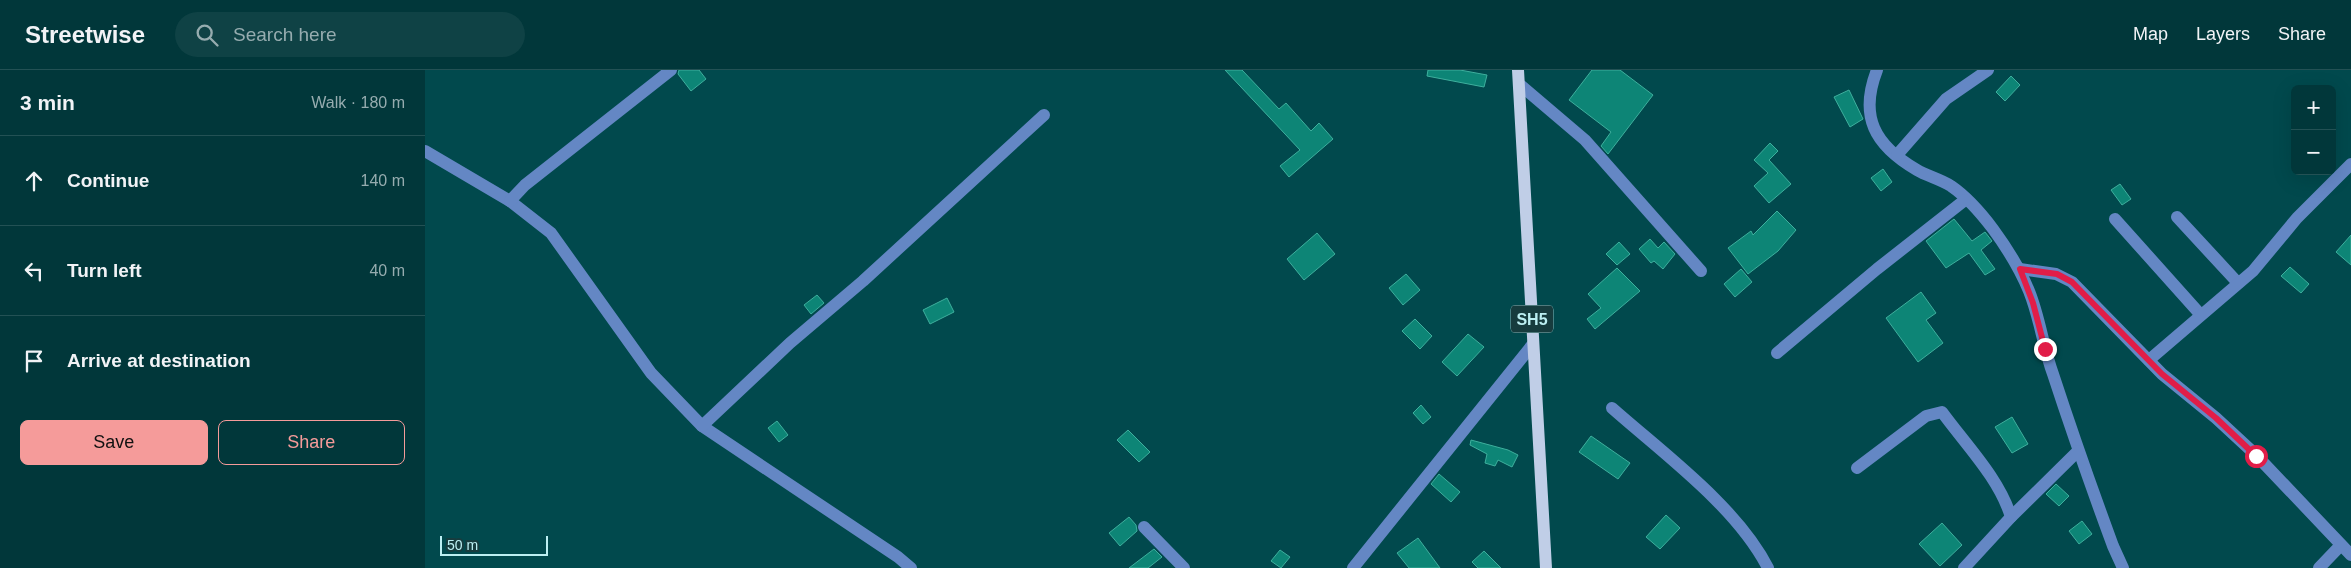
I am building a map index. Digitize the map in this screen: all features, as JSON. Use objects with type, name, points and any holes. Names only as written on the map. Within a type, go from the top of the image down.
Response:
[{"type":"main road","name":"SH5","points":[[1518,70],[1546,568]]},
{"type":"street","points":[[510,201],[525,185],[671,70]]},
{"type":"street","points":[[1877,70],[1868,100],[1870,119],[1879,139],[1916,170],[1949,186],[1981,214],[2020,269],[2033,303],[2049,363],[2079,451],[2113,546],[2123,568]]},
{"type":"street","points":[[1897,155],[1946,99],[1988,70]]},
{"type":"street","points":[[1519,84],[1585,140],[1701,271]]},
{"type":"street","points":[[701,426],[1044,115]]},
{"type":"street","points":[[425,151],[510,201],[551,233],[651,373],[701,426],[898,557],[911,568]]},
{"type":"street","points":[[2149,360],[2200,314],[2253,271],[2297,218],[2351,164]]},
{"type":"street","points":[[1777,353],[1877,269],[1965,200]]},
{"type":"street","points":[[2177,217],[2238,283]]},
{"type":"street","points":[[2115,219],[2200,314]]},
{"type":"street","points":[[2020,269],[2057,274],[2072,282],[2162,374],[2216,418],[2256,456],[2351,554]]},
{"type":"street","points":[[1353,568],[1533,344]]},
{"type":"street","points":[[1612,408],[1698,484],[1743,529],[1757,546],[1768,568]]},
{"type":"street","points":[[1857,468],[1926,416],[1943,412],[1981,463],[2007,504],[2011,517]]},
{"type":"street","points":[[1964,568],[2011,517],[2079,451]]},
{"type":"street","points":[[1144,527],[1184,568]]},
{"type":"street","points":[[2319,568],[2341,545]]},
{"type":"building","points":[[679,70],[699,70],[706,79],[691,91],[678,74]]},
{"type":"building","points":[[1225,70],[1242,70],[1279,109],[1286,103],[1311,131],[1319,123],[1333,139],[1289,177],[1280,166],[1300,150]]},
{"type":"building","points":[[1428,70],[1460,70],[1487,75],[1484,87],[1427,76]]},
{"type":"building","points":[[1592,70],[1620,70],[1653,95],[1608,154],[1601,146],[1611,132],[1569,100]]},
{"type":"building","points":[[2011,76],[2020,85],[2005,101],[1996,92]]},
{"type":"building","points":[[1849,90],[1863,119],[1850,127],[1834,97]]},
{"type":"building","points":[[1770,143],[1778,151],[1769,160],[1791,184],[1769,203],[1754,186],[1768,173],[1754,160]]},
{"type":"building","points":[[1883,169],[1892,182],[1881,191],[1871,178]]},
{"type":"building","points":[[2120,184],[2131,199],[2122,205],[2111,190]]},
{"type":"building","points":[[1777,211],[1796,230],[1778,251],[1748,274],[1728,248],[1751,231],[1753,235]]},
{"type":"building","points":[[1954,219],[1972,241],[1985,232],[1992,241],[1981,250],[1995,269],[1985,275],[1969,253],[1946,268],[1926,241]]},
{"type":"building","points":[[1317,233],[1335,254],[1304,280],[1287,259]]},
{"type":"building","points":[[2351,235],[2351,265],[2336,252]]},
{"type":"building","points":[[1650,239],[1658,248],[1664,242],[1675,254],[1663,269],[1654,261],[1651,263],[1639,249]]},
{"type":"building","points":[[1619,242],[1630,254],[1617,265],[1606,254]]},
{"type":"building","points":[[2290,267],[2309,284],[2301,293],[2281,276]]},
{"type":"building","points":[[1617,268],[1640,291],[1595,329],[1587,319],[1601,308],[1588,294]]},
{"type":"building","points":[[1741,269],[1752,282],[1735,297],[1724,284]]},
{"type":"building","points":[[1406,274],[1420,290],[1403,305],[1389,288]]},
{"type":"building","points":[[1921,292],[1936,313],[1926,320],[1943,343],[1918,362],[1886,318]]},
{"type":"building","points":[[817,295],[824,303],[811,314],[804,305]]},
{"type":"building","points":[[947,298],[954,312],[930,324],[923,310]]},
{"type":"building","points":[[1415,319],[1432,336],[1420,349],[1402,331]]},
{"type":"building","points":[[1468,334],[1484,347],[1457,376],[1442,362]]},
{"type":"building","points":[[1421,405],[1431,417],[1423,424],[1413,413]]},
{"type":"building","points":[[2012,417],[2028,444],[2012,453],[1995,427]]},
{"type":"building","points":[[777,421],[788,435],[779,442],[768,428]]},
{"type":"building","points":[[1128,430],[1150,452],[1139,462],[1117,440]]},
{"type":"building","points":[[1591,436],[1630,463],[1618,479],[1579,452]]},
{"type":"building","points":[[1471,440],[1508,450],[1518,455],[1512,467],[1498,460],[1495,466],[1485,463],[1487,454],[1470,445]]},
{"type":"building","points":[[1439,474],[1460,492],[1451,502],[1431,484]]},
{"type":"building","points":[[2056,484],[2069,496],[2059,506],[2046,494]]},
{"type":"building","points":[[1666,515],[1680,528],[1660,549],[1646,537]]},
{"type":"building","points":[[1129,517],[1136,525],[1137,531],[1120,546],[1109,533]]},
{"type":"building","points":[[2082,521],[2092,534],[2079,544],[2069,531]]},
{"type":"building","points":[[1942,523],[1962,545],[1940,566],[1919,544]]},
{"type":"building","points":[[1418,538],[1440,568],[1409,568],[1397,553]]},
{"type":"building","points":[[1154,549],[1162,557],[1148,568],[1129,568]]},
{"type":"building","points":[[1280,550],[1290,557],[1281,568],[1271,561]]},
{"type":"building","points":[[1484,551],[1501,568],[1478,568],[1472,562]]},
{"type":"route","points":[[2045,349],[2033,303],[2020,269],[2057,274],[2072,282],[2086,294],[2162,374],[2216,418],[2256,456]]}]
